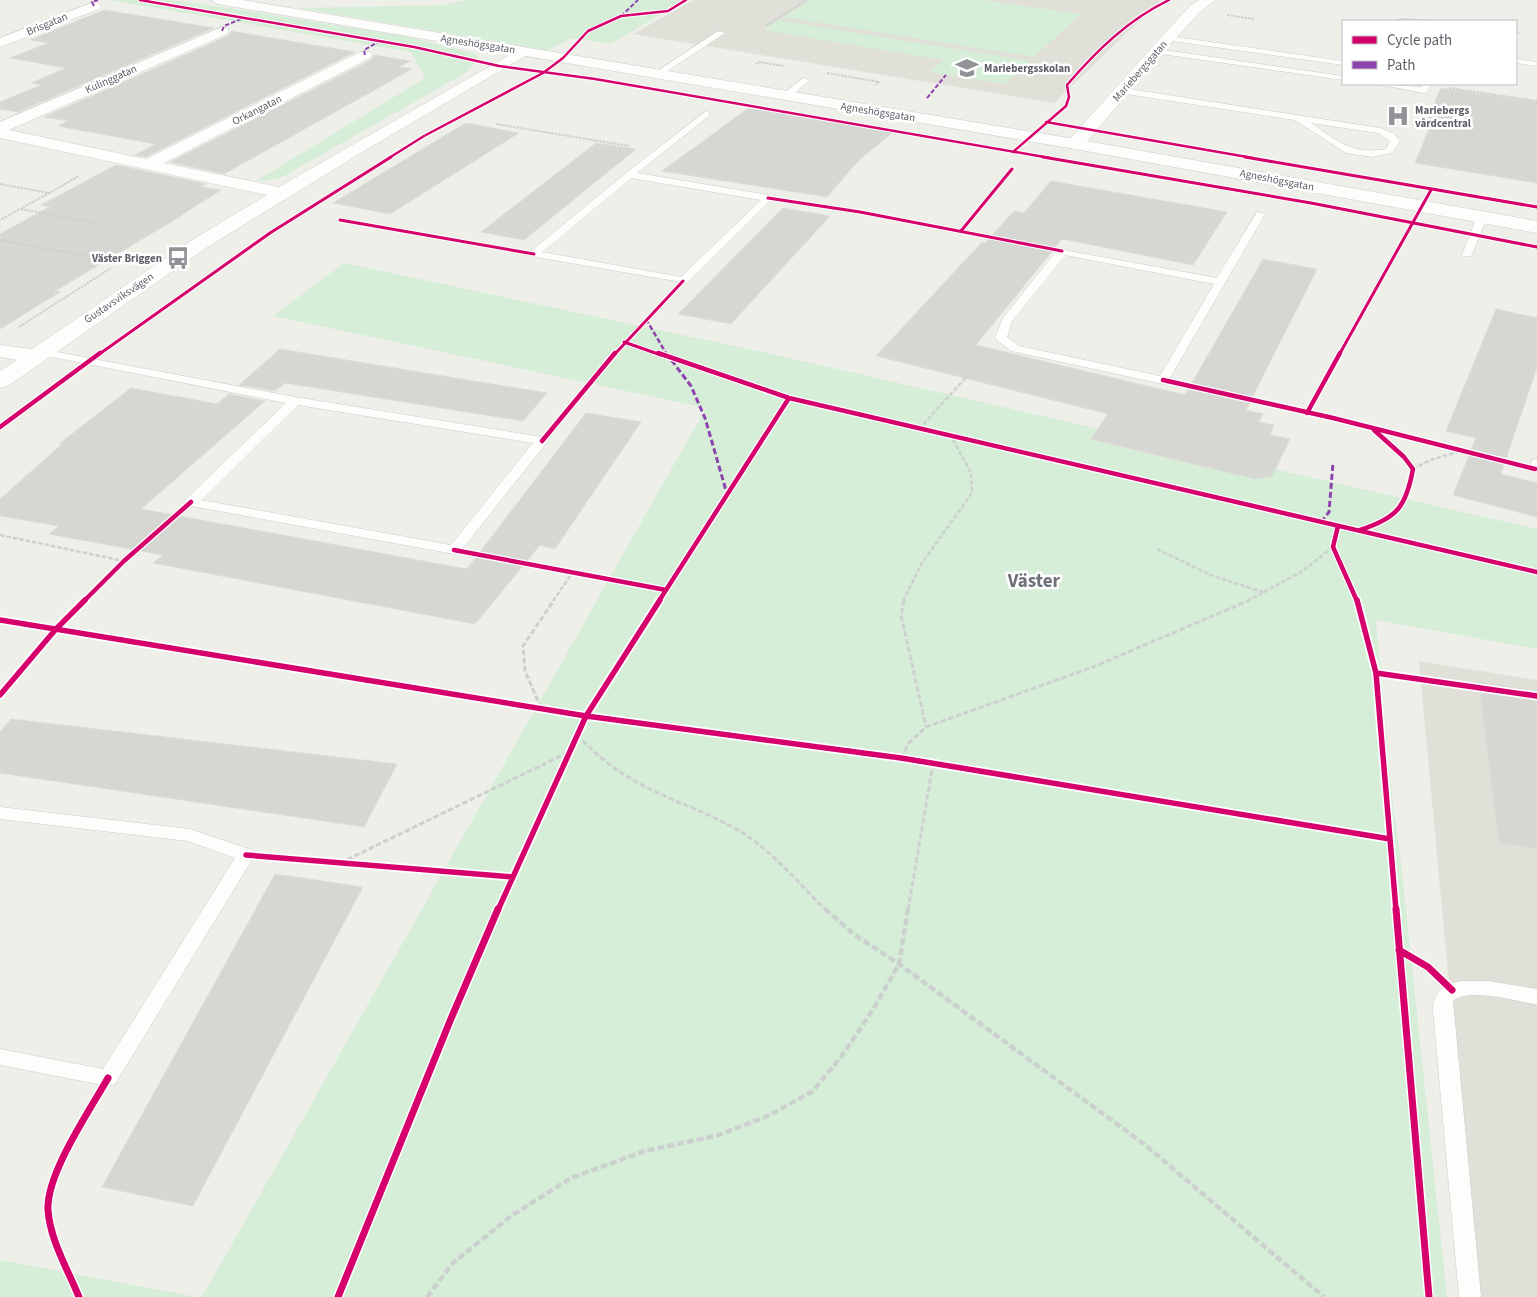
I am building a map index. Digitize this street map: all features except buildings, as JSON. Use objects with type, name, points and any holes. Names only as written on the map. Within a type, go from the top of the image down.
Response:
[{"type":"street","name":"Agneshögsgatan","points":[[218,0],[1075,144],[1537,227]]},
{"type":"street","name":"Mariebergsgatan","points":[[1075,144],[1168,38],[1195,9],[1208,0]]},
{"type":"street","name":"Brisgatan","points":[[0,43],[94,6]]},
{"type":"street","name":"Kulinggatan","points":[[0,128],[222,31]]},
{"type":"street","name":"Gustavsviksvägen","points":[[0,381],[199,244],[281,193],[525,52]]},
{"type":"street","name":"Orkangatan","points":[[149,164],[365,55]]},
{"type":"street","points":[[0,133],[281,193]]},
{"type":"street","points":[[0,351],[38,354]]},
{"type":"lane","points":[[657,74],[721,33]]},
{"type":"lane","points":[[1168,38],[1342,63]]},
{"type":"lane","points":[[1157,51],[1342,78]]},
{"type":"lane","points":[[1517,61],[1537,64]]},
{"type":"lane","points":[[786,96],[806,80]]},
{"type":"lane","points":[[1396,85],[1426,87]]},
{"type":"lane","points":[[1123,91],[1298,118],[1380,131],[1390,135],[1395,141],[1389,151],[1382,153],[1349,151],[1298,118]]},
{"type":"lane","points":[[629,175],[768,198],[683,281],[534,254],[629,175],[706,114]]},
{"type":"lane","points":[[1220,282],[1062,251],[1007,320],[1001,338],[1015,348],[1163,380],[1260,214]]},
{"type":"lane","points":[[1467,254],[1482,217]]},
{"type":"lane","points":[[38,354],[294,402],[542,441],[454,550],[191,502],[294,402]]},
{"type":"lane","points":[[1537,463],[1535,469],[1537,470]]},
{"type":"lane","points":[[0,813],[190,835],[246,855],[108,1078],[0,1058]]},
{"type":"lane","points":[[1470,1297],[1443,1010],[1444,998],[1452,990],[1465,987],[1492,989],[1537,997]]},
{"type":"path","points":[[766,26],[806,0]]},
{"type":"path","points":[[1398,20],[1420,20]]},
{"type":"path","points":[[1426,87],[1444,87],[1537,101]]},
{"type":"path","points":[[496,124],[660,151]]},
{"type":"path","points":[[0,220],[85,172]]},
{"type":"path","points":[[0,184],[49,193]]},
{"type":"path","points":[[20,209],[101,224]]},
{"type":"path","points":[[0,240],[120,262]]},
{"type":"path","points":[[919,428],[969,374]]},
{"type":"path","points":[[926,727],[901,615],[901,602],[905,591],[932,550],[971,496],[974,485],[951,436]]},
{"type":"path","points":[[1413,469],[1461,451]]},
{"type":"path","points":[[0,536],[124,561]]},
{"type":"path","points":[[901,758],[910,743],[926,727],[1059,682],[1267,593],[1317,561],[1332,547]]},
{"type":"path","points":[[1157,549],[1213,576],[1267,593]]},
{"type":"path","points":[[541,708],[525,671],[523,646],[573,572]]},
{"type":"path","points":[[577,734],[602,760],[635,781],[704,812],[757,843],[786,868],[831,915],[862,941],[899,964],[1144,1144],[1324,1297]]},
{"type":"path","points":[[340,863],[569,752]]},
{"type":"path","points":[[427,1297],[453,1263],[511,1216],[570,1178],[645,1151],[719,1135],[770,1114],[813,1091],[841,1057],[874,1008],[899,964],[933,764]]},
{"type":"shaded area","name":"Mariebergsskolan","points":[[694,0],[1161,0],[1054,103],[633,34]]},
{"type":"shaded area","points":[[1419,661],[1537,680],[1537,1297],[1478,1297]]},
{"type":"green space","points":[[109,0],[171,0],[235,9],[404,36],[473,53],[479,57],[467,72],[286,175],[277,179],[256,181],[425,78],[411,52]]},
{"type":"green space","points":[[466,0],[684,0],[611,44],[572,38],[547,50],[299,8],[444,5]]},
{"type":"green space","points":[[812,0],[983,0],[1081,14],[1034,57],[782,17]]},
{"type":"green space","points":[[778,20],[1030,61],[1005,84],[929,72],[943,60],[763,30]]},
{"type":"green space","points":[[344,263],[767,353],[1537,529],[1537,649],[1376,620],[1392,797],[1401,862],[1447,1297],[202,1297],[706,408],[273,316]]},
{"type":"green space","points":[[0,1260],[197,1297],[0,1297]]},
{"type":"marked path","points":[[94,6],[92,2],[98,0]]},
{"type":"marked path","points":[[621,16],[638,0]]},
{"type":"marked path","points":[[222,31],[224,26],[241,19]]},
{"type":"marked path","points":[[365,55],[364,50],[380,41]]},
{"type":"marked path","points":[[927,98],[946,75]]},
{"type":"marked path","points":[[646,319],[659,345],[691,386],[705,418],[727,494]]},
{"type":"marked path","points":[[1321,522],[1329,512],[1333,463]]},
{"type":"cycle path","points":[[140,0],[414,47],[499,66],[595,79],[1311,203],[1537,247]]},
{"type":"cycle path","points":[[0,427],[59,382],[270,233],[424,136],[543,73],[563,58],[588,31],[621,16],[668,11],[686,0]]},
{"type":"cycle path","points":[[1013,152],[1066,106],[1069,97],[1067,85],[1113,36],[1139,16],[1169,0]]},
{"type":"cycle path","points":[[1046,122],[1537,207]]},
{"type":"cycle path","points":[[961,231],[1012,169]]},
{"type":"cycle path","points":[[1307,413],[1431,190]]},
{"type":"cycle path","points":[[768,198],[860,212],[1062,251]]},
{"type":"cycle path","points":[[340,220],[534,254]]},
{"type":"cycle path","points":[[542,441],[624,342],[683,281]]},
{"type":"cycle path","points":[[624,342],[789,398],[1537,572]]},
{"type":"cycle path","points":[[1163,380],[1333,418],[1535,469]]},
{"type":"cycle path","points":[[338,1297],[450,1021],[512,877],[586,716],[789,398]]},
{"type":"cycle path","points":[[1360,530],[1384,521],[1399,510],[1408,494],[1413,469],[1404,457],[1374,430]]},
{"type":"cycle path","points":[[0,695],[56,629],[124,561],[191,502]]},
{"type":"cycle path","points":[[1338,526],[1333,547],[1354,593],[1376,673],[1429,1297]]},
{"type":"cycle path","points":[[454,550],[666,590]]},
{"type":"cycle path","points":[[0,620],[586,716],[901,758],[1390,839]]},
{"type":"cycle path","points":[[1376,673],[1537,696]]},
{"type":"cycle path","points":[[246,855],[512,877]]},
{"type":"cycle path","points":[[1399,950],[1428,967],[1452,990]]},
{"type":"cycle path","points":[[79,1297],[53,1232],[48,1210],[49,1197],[61,1163],[108,1078]]},
{"type":"place","name":"Mariebergsskolan","points":[[967,68]]},
{"type":"place","name":"Mariebergs vårdcentral","points":[[1398,116]]},
{"type":"place","name":"Väster Briggen","points":[[178,258]]},
{"type":"district","name":"Väster","points":[[1034,581]]}]
